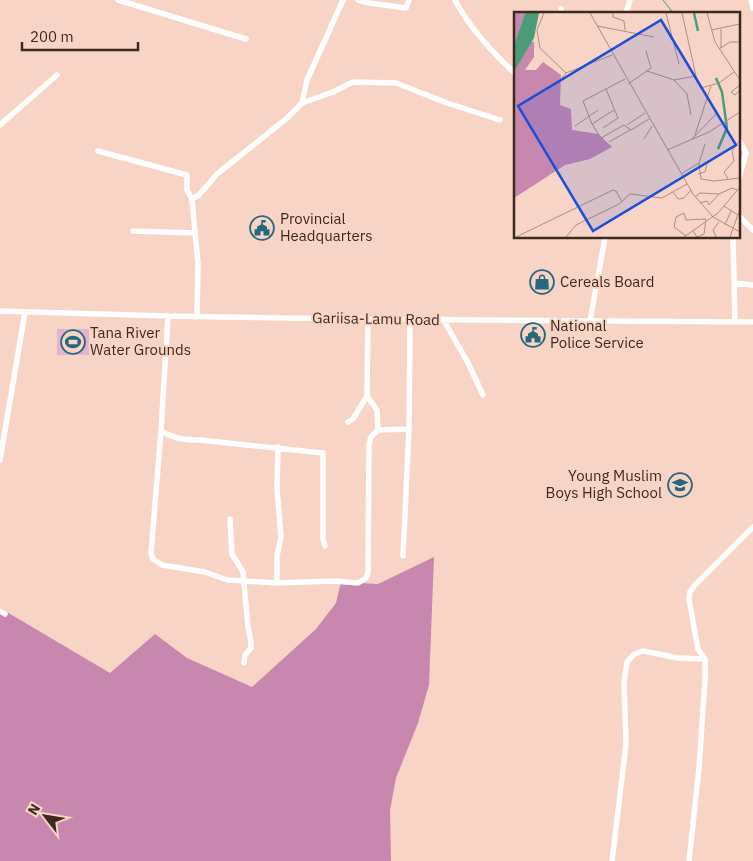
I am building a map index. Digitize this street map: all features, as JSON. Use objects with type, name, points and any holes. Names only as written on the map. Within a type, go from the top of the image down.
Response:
[{"type":"street","points":[[118,0],[246,39]]},
{"type":"street","points":[[302,103],[307,80],[343,0]]},
{"type":"street","points":[[358,0],[406,8],[409,0]]},
{"type":"street","points":[[455,0],[478,34],[514,72]]},
{"type":"street","points":[[751,0],[753,8]]},
{"type":"street","points":[[0,125],[57,74]]},
{"type":"street","points":[[192,199],[199,195],[217,174],[302,103],[354,82],[396,83],[500,120]]},
{"type":"street","points":[[740,142],[746,153],[740,174]]},
{"type":"street","points":[[98,151],[188,175],[187,190],[192,199],[198,264],[197,316]]},
{"type":"street","points":[[740,217],[753,230]]},
{"type":"street","points":[[133,231],[195,233]]},
{"type":"street","points":[[590,321],[604,239]]},
{"type":"street","points":[[733,239],[734,321]]},
{"type":"street","points":[[734,283],[753,284]]},
{"type":"street","name":"Gariisa-Lamu Road","points":[[0,310],[168,316],[753,322]]},
{"type":"street","points":[[0,460],[25,312]]},
{"type":"street","points":[[168,316],[151,552],[153,559],[162,565],[205,572],[227,580],[277,583],[358,583],[366,578],[368,572],[368,452],[371,437],[378,430],[409,429]]},
{"type":"street","points":[[348,422],[353,419],[367,396],[368,318]]},
{"type":"street","points":[[403,556],[409,429],[410,318]]},
{"type":"street","points":[[443,320],[467,361],[483,395]]},
{"type":"street","points":[[367,396],[377,410],[378,430]]},
{"type":"street","points":[[161,431],[173,438],[182,440],[200,440],[323,453],[325,546]]},
{"type":"street","points":[[277,583],[281,537],[277,489],[278,448]]},
{"type":"street","points":[[230,519],[233,545],[232,554],[243,572],[245,581],[248,627],[251,642],[251,648],[245,656],[244,663]]},
{"type":"street","points":[[689,861],[703,718],[705,659],[698,649],[689,599],[690,592],[753,527]]},
{"type":"street","points":[[612,861],[626,744],[624,683],[627,662],[634,654],[642,652],[678,658],[705,659]]},
{"type":"shaded area","name":"Tana River Water Grounds","points":[[57,329],[89,329],[89,355],[57,355]]},
{"type":"shaded area","points":[[434,557],[429,685],[418,723],[396,778],[390,810],[391,861],[0,861],[0,608],[110,673],[155,634],[187,658],[252,687],[316,629],[336,603],[341,582],[378,584]]},
{"type":"waterway","points":[[663,0],[672,12]]},
{"type":"place","name":"Provincial Headquarters","points":[[262,228]]},
{"type":"place","name":"Cereals Board","points":[[542,282]]},
{"type":"place","name":"National Police Service","points":[[533,335]]},
{"type":"place","name":"Tana River Water Grounds","points":[[73,342]]},
{"type":"place","name":"Young Muslim Boys High School","points":[[680,485]]}]
